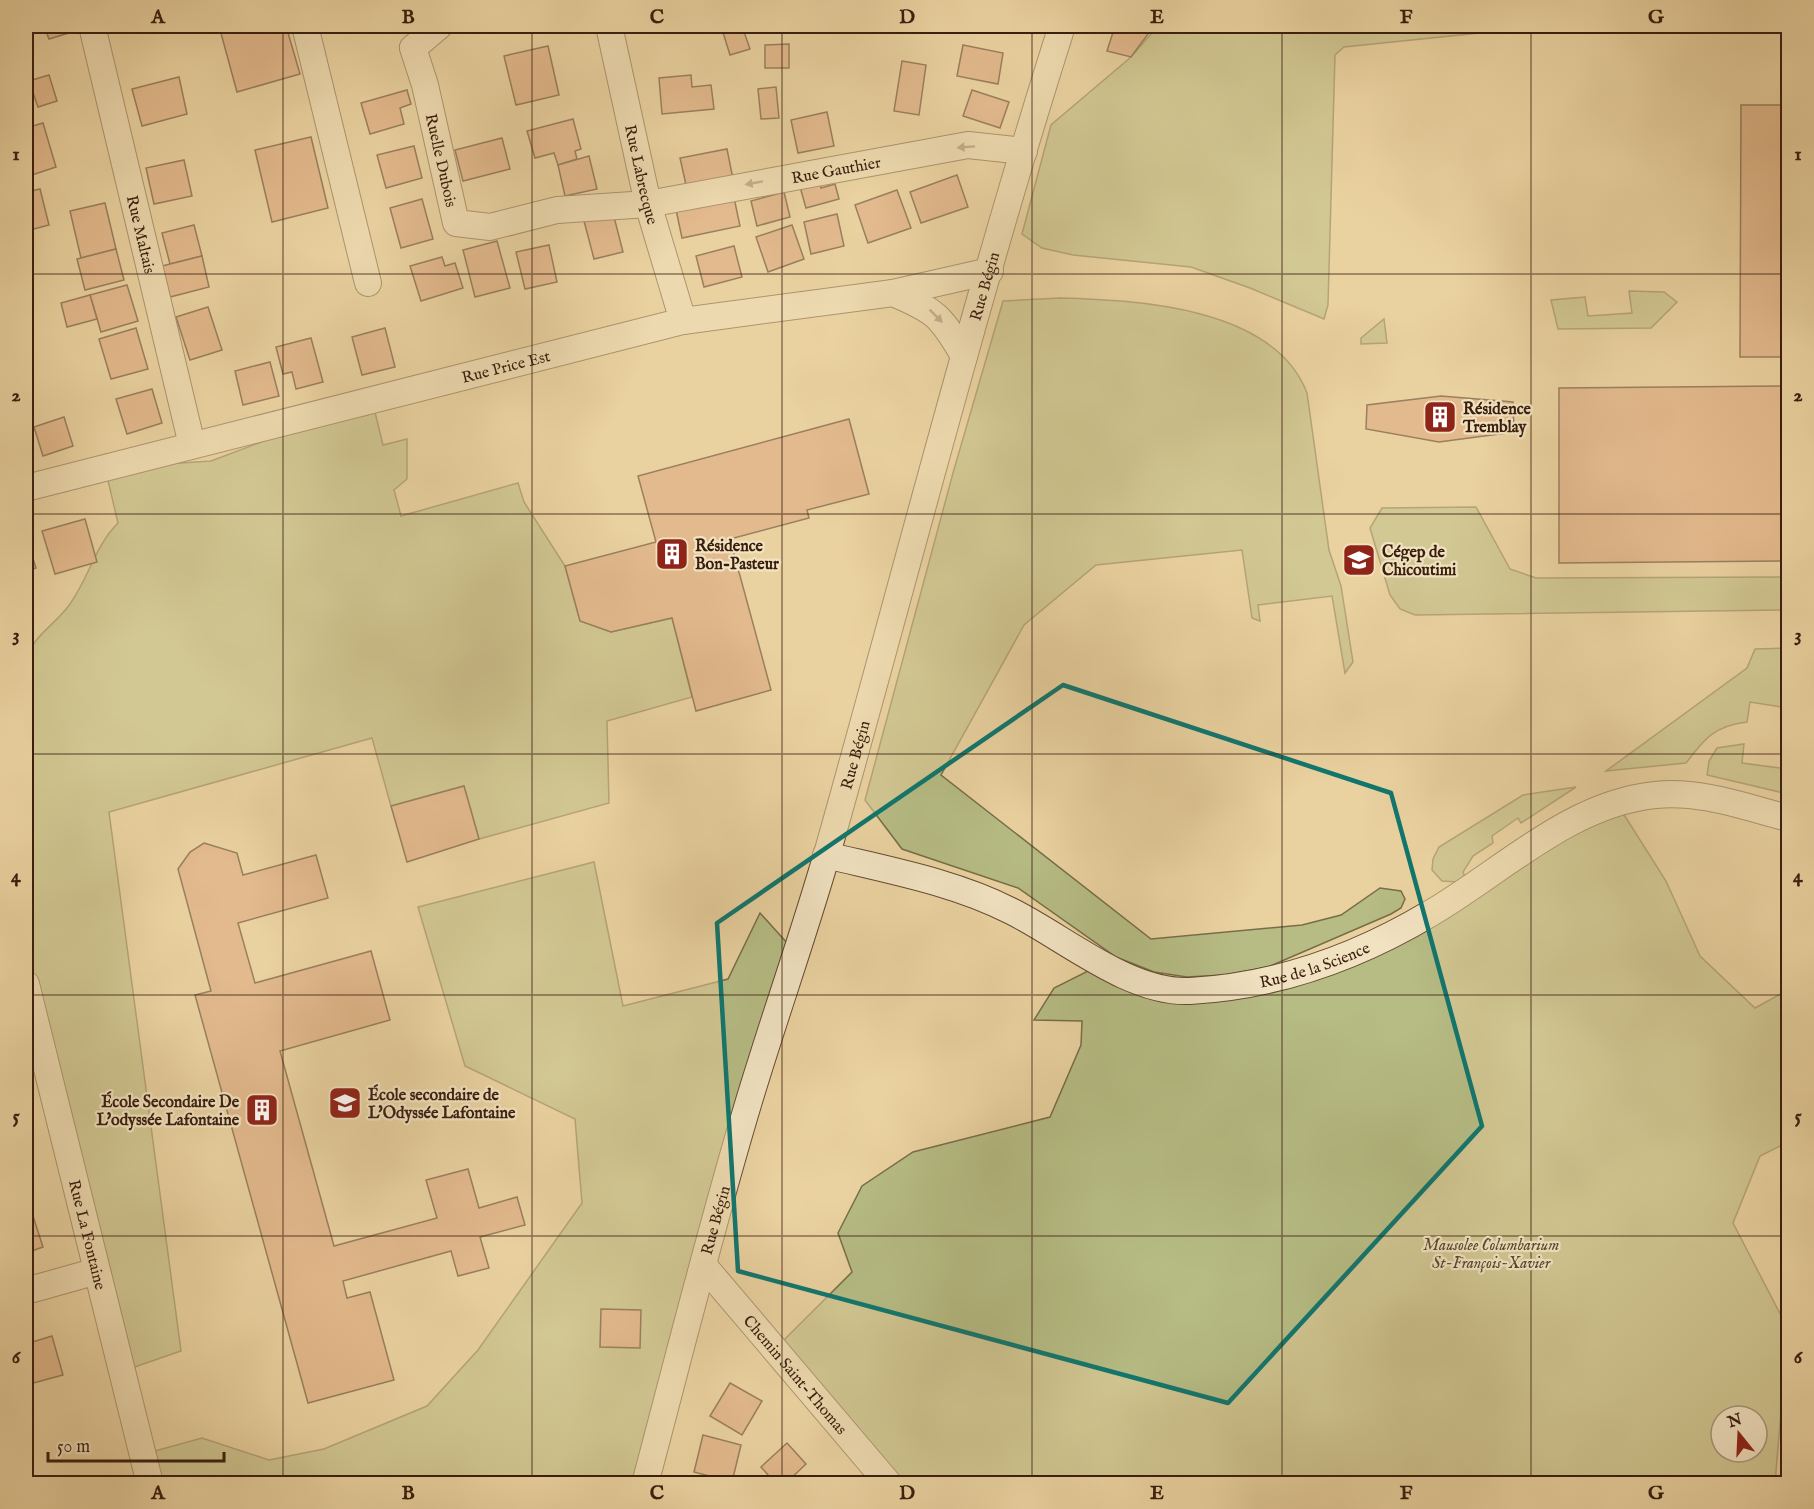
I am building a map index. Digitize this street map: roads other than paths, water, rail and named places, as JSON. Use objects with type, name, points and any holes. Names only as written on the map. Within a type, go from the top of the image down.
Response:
[{"type":"street","name":"Rue Maltais","points":[[92,26],[192,446]]},
{"type":"street","points":[[305,26],[368,283]]},
{"type":"street","name":"Ruelle Dubois","points":[[439,26],[413,48],[425,85],[456,224],[490,227],[557,210],[648,204]]},
{"type":"street","name":"Rue Labrecque","points":[[609,26],[648,204],[683,321]]},
{"type":"street","name":"Rue Bégin","points":[[645,1484],[749,1101],[826,855],[964,356],[990,272],[1013,182],[1062,26]]},
{"type":"street","name":"Rue Gauthier","points":[[648,204],[968,145],[1024,151]]},
{"type":"street","name":"Rue Price Est","points":[[26,488],[683,321],[893,293],[990,272]]},
{"type":"street","points":[[893,293],[928,307],[948,327],[964,356]]},
{"type":"street","name":"Rue de la Science","points":[[826,855],[947,885],[1011,910],[1102,964],[1142,983],[1186,991],[1244,986],[1285,976],[1367,949],[1433,912],[1572,822],[1616,802],[1656,795],[1692,794],[1788,818]]},
{"type":"street","name":"Rue La Fontaine","points":[[26,984],[150,1484]]},
{"type":"street","name":"Chemin Saint-Thomas","points":[[704,1266],[889,1484]]},
{"type":"street","points":[[26,1291],[97,1271]]},
{"type":"place","name":"Résidence Tremblay","points":[[1440,417]]},
{"type":"place","name":"Résidence Bon-Pasteur","points":[[672,554]]},
{"type":"place","name":"Cégep de Chicoutimi","points":[[1359,560]]},
{"type":"place","name":"École secondaire de L'Odyssée Lafontaine","points":[[345,1103]]},
{"type":"place","name":"École Secondaire De L'odyssée Lafontaine","points":[[262,1110]]},
{"type":"park label","name":"Mausolee Columbarium St-François-Xavier","points":[[1491,1253]]}]
